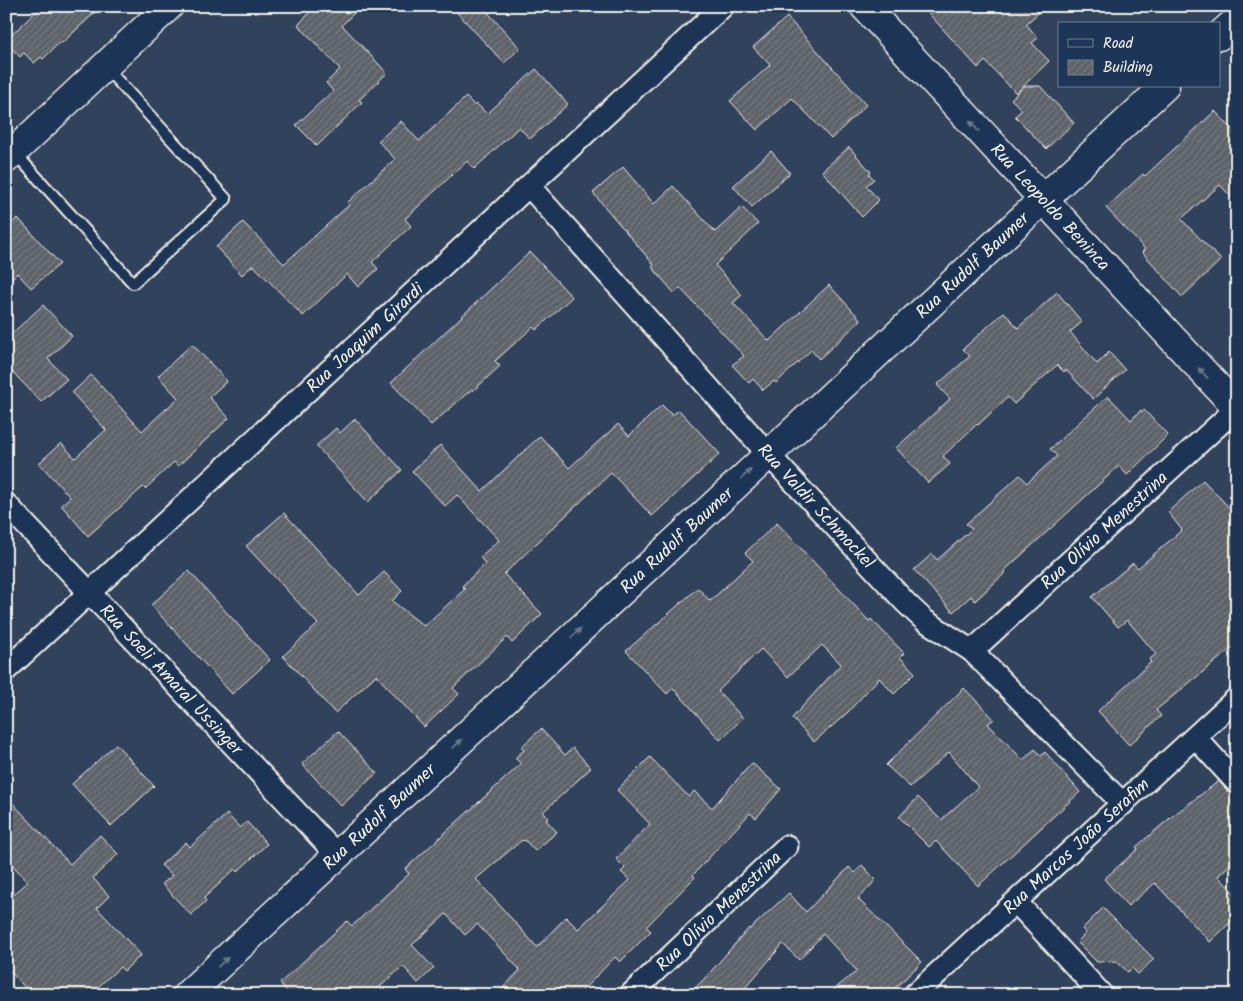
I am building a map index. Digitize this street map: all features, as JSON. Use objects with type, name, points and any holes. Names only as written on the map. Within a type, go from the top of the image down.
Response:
[{"type":"street","points":[[10,156],[169,6]]},
{"type":"street","name":"Rua Joaquim Girardi","points":[[6,670],[723,6]]},
{"type":"street","name":"Rua Leopoldo Beninca","points":[[864,6],[1237,408]]},
{"type":"street","points":[[1220,35],[1237,20]]},
{"type":"street","name":"Rua Rudolf Baumer","points":[[187,995],[1163,88]]},
{"type":"street","name":"Rua Valdir Schmockel","points":[[529,186],[768,454],[906,603],[930,625],[972,651],[1123,804]]},
{"type":"street","name":"Rua Olívio Menestrina","points":[[972,651],[1237,408]]},
{"type":"street","name":"Rua Soeli Amaral Ussinger","points":[[6,504],[337,855]]},
{"type":"street","name":"Rua Marcos João Serafim","points":[[914,995],[1237,698]]},
{"type":"street","points":[[1195,737],[1237,783]]},
{"type":"street","name":"Rua Olívio Menestrina","points":[[630,995],[787,846]]},
{"type":"street","points":[[1016,902],[1102,995]]},
{"type":"lane","points":[[10,156],[133,283],[226,199],[105,67]]},
{"type":"building","points":[[42,6],[102,6],[43,59],[41,57],[34,63],[24,53],[20,57],[6,40]]},
{"type":"building","points":[[316,6],[361,6],[342,25],[387,73],[359,100],[362,102],[317,146],[296,125],[333,91],[326,83],[340,69],[298,25]]},
{"type":"building","points":[[451,6],[482,6],[520,48],[504,63]]},
{"type":"building","points":[[922,6],[1046,6],[1026,24],[1038,38],[1032,43],[1049,61],[1016,93],[985,61],[978,68]]},
{"type":"building","points":[[787,17],[866,105],[831,139],[792,98],[757,130],[730,101],[770,65],[753,47]]},
{"type":"building","points":[[536,69],[568,104],[530,139],[519,127],[474,169],[467,161],[405,219],[411,226],[372,262],[378,269],[358,287],[347,274],[303,316],[253,265],[242,275],[216,247],[243,222],[284,264],[349,205],[348,202],[395,159],[378,141],[401,121],[419,141],[466,97],[487,114]]},
{"type":"building","points":[[1025,86],[1040,86],[1074,123],[1046,149],[1015,116],[1022,110],[1011,99]]},
{"type":"building","points":[[1215,111],[1237,134],[1237,203],[1220,185],[1181,219],[1221,260],[1182,297],[1142,252],[1145,249],[1106,208],[1143,174],[1145,176]]},
{"type":"building","points":[[849,147],[871,172],[869,174],[874,179],[866,186],[879,200],[862,217],[822,171]]},
{"type":"building","points":[[771,151],[790,173],[752,207],[733,186]]},
{"type":"building","points":[[623,167],[654,204],[673,186],[715,232],[742,207],[758,224],[715,265],[742,295],[733,303],[769,341],[829,285],[861,320],[819,359],[811,350],[776,383],[774,381],[763,390],[753,379],[749,383],[732,365],[744,356],[680,288],[674,293],[652,267],[654,265],[593,193]]},
{"type":"building","points":[[18,218],[60,264],[31,288],[17,273],[6,284],[6,228]]},
{"type":"building","points":[[530,252],[572,297],[536,330],[533,327],[495,361],[500,366],[431,425],[391,383]]},
{"type":"building","points":[[1057,292],[1082,322],[1070,332],[1097,364],[1109,352],[1125,370],[1093,399],[1066,370],[1064,372],[1057,365],[1014,404],[1008,397],[977,424],[943,456],[950,464],[928,483],[896,448],[950,399],[937,385],[970,356],[963,349],[1004,312],[1018,328]]},
{"type":"building","points":[[43,305],[72,336],[48,359],[67,379],[41,402],[6,365],[6,339]]},
{"type":"building","points":[[192,344],[227,381],[209,397],[229,418],[178,466],[174,462],[145,489],[143,487],[88,536],[61,505],[70,497],[39,463],[61,443],[75,458],[106,430],[72,393],[91,375],[142,431],[178,398],[158,376]]},
{"type":"building","points":[[1108,396],[1131,420],[1141,410],[1142,412],[1144,410],[1168,435],[1127,475],[1119,466],[1004,571],[1006,572],[975,601],[971,596],[953,612],[914,570],[932,554],[937,560],[972,529],[966,524],[1020,475],[1027,483],[1057,456],[1050,449]]},
{"type":"building","points":[[662,405],[672,415],[679,410],[720,454],[652,516],[611,473],[504,574],[542,614],[512,643],[507,637],[453,688],[459,694],[424,727],[376,675],[335,713],[283,656],[318,624],[246,546],[284,513],[359,595],[384,572],[402,591],[392,601],[424,626],[465,589],[462,586],[485,564],[480,557],[499,540],[457,495],[445,506],[412,471],[440,445],[482,491],[540,436],[569,468],[618,424],[629,436]]},
{"type":"building","points":[[355,419],[402,470],[368,502],[316,446],[336,428],[340,433]]},
{"type":"building","points":[[1203,480],[1237,516],[1237,644],[1156,710],[1161,716],[1129,745],[1098,711],[1151,662],[1149,660],[1156,654],[1127,620],[1118,627],[1092,597],[1133,563],[1138,568],[1182,530],[1168,512]]},
{"type":"building","points":[[777,523],[869,621],[871,619],[904,653],[900,657],[915,673],[894,694],[879,678],[847,713],[814,742],[792,718],[841,664],[822,645],[788,677],[761,649],[718,691],[743,718],[720,740],[673,688],[667,694],[626,651],[698,588],[710,601],[753,561],[745,553]]},
{"type":"building","points":[[189,571],[270,660],[232,694],[151,605]]},
{"type":"building","points":[[964,688],[994,719],[988,724],[1023,760],[1035,749],[1041,756],[1045,752],[1080,792],[978,886],[936,841],[929,847],[899,817],[918,797],[941,820],[978,787],[949,752],[910,787],[886,765]]},
{"type":"building","points":[[541,729],[565,755],[573,748],[591,768],[543,812],[549,818],[546,820],[557,832],[535,851],[525,840],[522,840],[476,879],[537,947],[566,917],[578,929],[630,880],[621,872],[625,868],[616,859],[650,824],[617,790],[650,757],[689,797],[694,791],[712,808],[752,763],[781,789],[756,818],[750,813],[693,875],[695,877],[646,927],[651,931],[620,962],[615,957],[578,995],[496,995],[520,970],[477,924],[465,935],[446,914],[412,945],[434,968],[418,983],[403,966],[371,995],[290,995],[280,983],[347,921],[352,926],[409,874],[405,869],[521,764],[515,758],[524,750],[521,747]]},
{"type":"building","points":[[338,731],[377,773],[341,806],[302,764]]},
{"type":"building","points":[[116,744],[154,786],[111,826],[72,784]]},
{"type":"building","points":[[1219,781],[1228,792],[1237,795],[1237,858],[1218,876],[1237,896],[1237,916],[1210,942],[1155,883],[1128,906],[1104,879],[1138,849],[1136,847],[1170,818]]},
{"type":"building","points":[[6,796],[70,864],[100,835],[118,854],[93,878],[109,896],[97,908],[141,955],[124,971],[120,967],[89,995],[32,995],[6,967],[6,901],[28,882],[6,858]]},
{"type":"building","points":[[227,814],[240,828],[247,822],[267,844],[237,872],[235,869],[204,898],[206,901],[191,915],[162,884],[172,876],[161,865],[186,842],[190,847]]},
{"type":"building","points":[[862,865],[876,880],[858,899],[922,962],[888,995],[827,995],[857,971],[823,934],[799,960],[783,944],[739,995],[688,995],[749,928],[789,893],[806,912],[849,867],[855,873]]},
{"type":"building","points":[[1103,908],[1154,959],[1138,974],[1132,968],[1128,972],[1116,961],[1097,962],[1077,942],[1086,933],[1082,929]]}]
